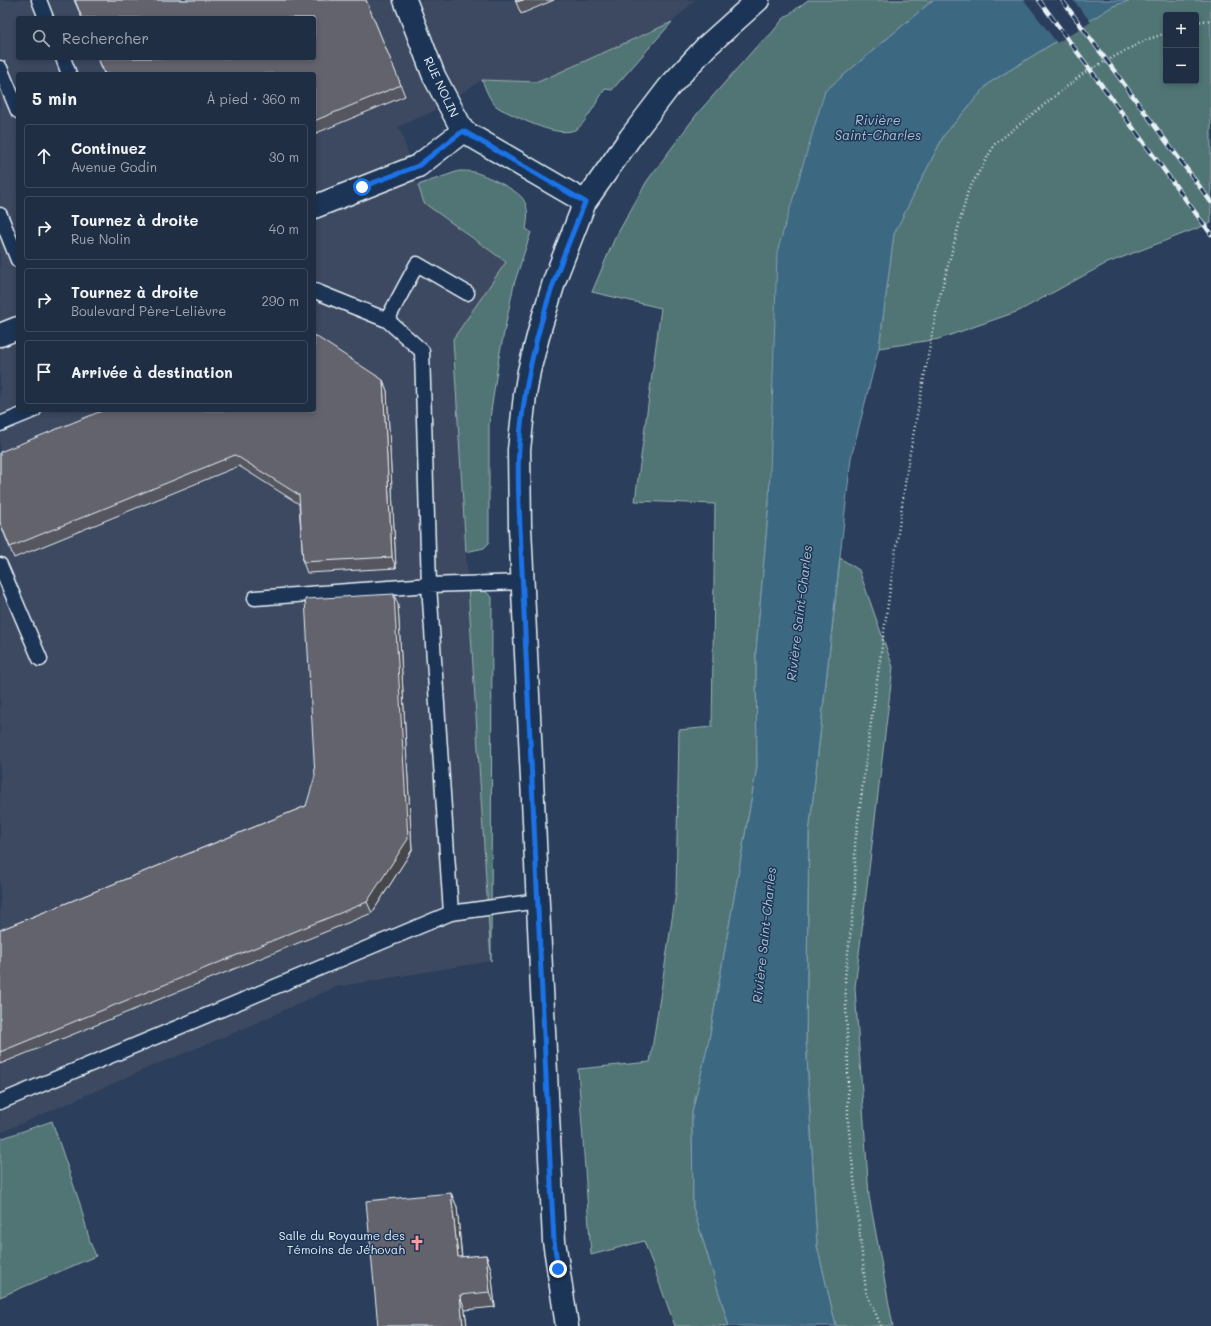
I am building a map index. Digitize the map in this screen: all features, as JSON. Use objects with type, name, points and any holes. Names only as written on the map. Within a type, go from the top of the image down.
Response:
[{"type":"main road","name":"RUE NOLIN","points":[[405,0],[434,76],[463,131],[585,202]]},
{"type":"main road","points":[[567,1326],[554,1241],[523,582],[519,450],[525,395],[529,371],[555,279],[585,202],[630,138],[669,87],[706,47],[758,0]]},
{"type":"main road","points":[[316,206],[418,166],[463,131]]},
{"type":"main road","points":[[0,335],[16,329]]},
{"type":"lane","points":[[39,0],[45,16]]},
{"type":"lane","points":[[64,60],[68,72]]},
{"type":"lane","points":[[0,68],[16,106]]},
{"type":"lane","points":[[0,215],[16,255]]},
{"type":"lane","points":[[387,320],[417,264],[467,293]]},
{"type":"lane","points":[[316,291],[387,320],[422,351],[429,585],[451,913]]},
{"type":"lane","points":[[0,424],[29,412]]},
{"type":"lane","points":[[0,566],[40,660]]},
{"type":"lane","points":[[255,598],[429,585],[523,582]]},
{"type":"lane","points":[[0,1102],[451,913],[538,901]]},
{"type":"path","points":[[1199,22],[1211,20]]},
{"type":"path","points":[[881,1326],[866,1292],[848,1121],[848,1060],[845,977],[855,897],[855,844],[868,744],[908,463],[938,303],[968,191],[995,144],[1085,72],[1146,40],[1163,34]]},
{"type":"shaded area","points":[[0,0],[695,0],[672,22],[538,82],[482,80],[430,113],[399,126],[424,203],[506,262],[453,340],[491,961],[335,987],[234,1033],[155,1065],[0,1133]]},
{"type":"green space","points":[[808,0],[933,0],[825,91],[769,503],[756,651],[757,767],[709,1040],[692,1113],[693,1207],[729,1326],[675,1326],[644,1241],[591,1255],[578,1069],[650,1062],[676,893],[679,730],[712,727],[715,504],[635,501],[661,308],[592,292],[614,240],[647,181],[697,114],[756,47],[771,34],[783,19]]},
{"type":"green space","points":[[1131,0],[1211,0],[1211,223],[1105,264],[1019,311],[939,339],[879,348],[894,233],[944,135],[989,83],[1113,6]]},
{"type":"green space","points":[[672,22],[612,90],[605,89],[580,127],[577,129],[562,132],[544,128],[500,109],[491,100],[482,80],[538,82]]},
{"type":"green space","points":[[459,171],[474,172],[486,176],[501,183],[520,195],[525,202],[527,210],[528,217],[526,229],[531,232],[514,284],[499,357],[489,425],[489,543],[484,548],[466,552],[453,339],[506,262],[424,203],[418,185]]},
{"type":"green space","points":[[840,558],[859,570],[893,667],[855,988],[869,1196],[893,1326],[836,1326],[817,1246],[806,1039],[809,833]]},
{"type":"green space","points":[[468,585],[481,588],[492,597],[491,961]]},
{"type":"green space","points":[[52,1121],[80,1204],[90,1242],[96,1256],[0,1297],[0,1139]]},
{"type":"water","name":"Rivière Saint-Charles","points":[[933,0],[1131,0],[1113,6],[989,83],[944,135],[894,234],[879,348],[851,458],[809,833],[806,1039],[817,1246],[836,1326],[729,1326],[693,1207],[692,1113],[709,1040],[757,767],[756,651],[769,503],[777,252],[825,91]]},
{"type":"pier","points":[[1024,0],[1073,0],[1091,22],[1057,43]]},
{"type":"building","points":[[75,0],[366,0],[401,85],[316,120],[316,72],[104,72],[99,60],[316,60],[316,16],[81,16]]},
{"type":"building","points":[[316,336],[383,380],[392,557],[303,562],[299,495],[235,455],[10,547],[0,522],[0,452],[99,412],[316,412]]},
{"type":"building","points":[[394,594],[408,839],[367,902],[0,1052],[0,930],[306,806],[315,776],[305,599]]},
{"type":"building","name":"Salle du Royaume des Témoins de Jéhovah","points":[[451,1193],[458,1257],[486,1255],[490,1292],[460,1295],[463,1326],[378,1326],[366,1201]]},
{"type":"railway","points":[[1039,0],[1211,234]]},
{"type":"railway","points":[[1062,0],[1211,202]]},
{"type":"place","name":"Salle du Royaume des Témoins de Jéhovah","points":[[417,1243]]},
{"type":"route","points":[[362,187],[418,166],[463,131],[585,202],[555,279],[541,325],[529,371],[519,450],[520,528],[552,1204],[554,1241],[558,1269]]}]
